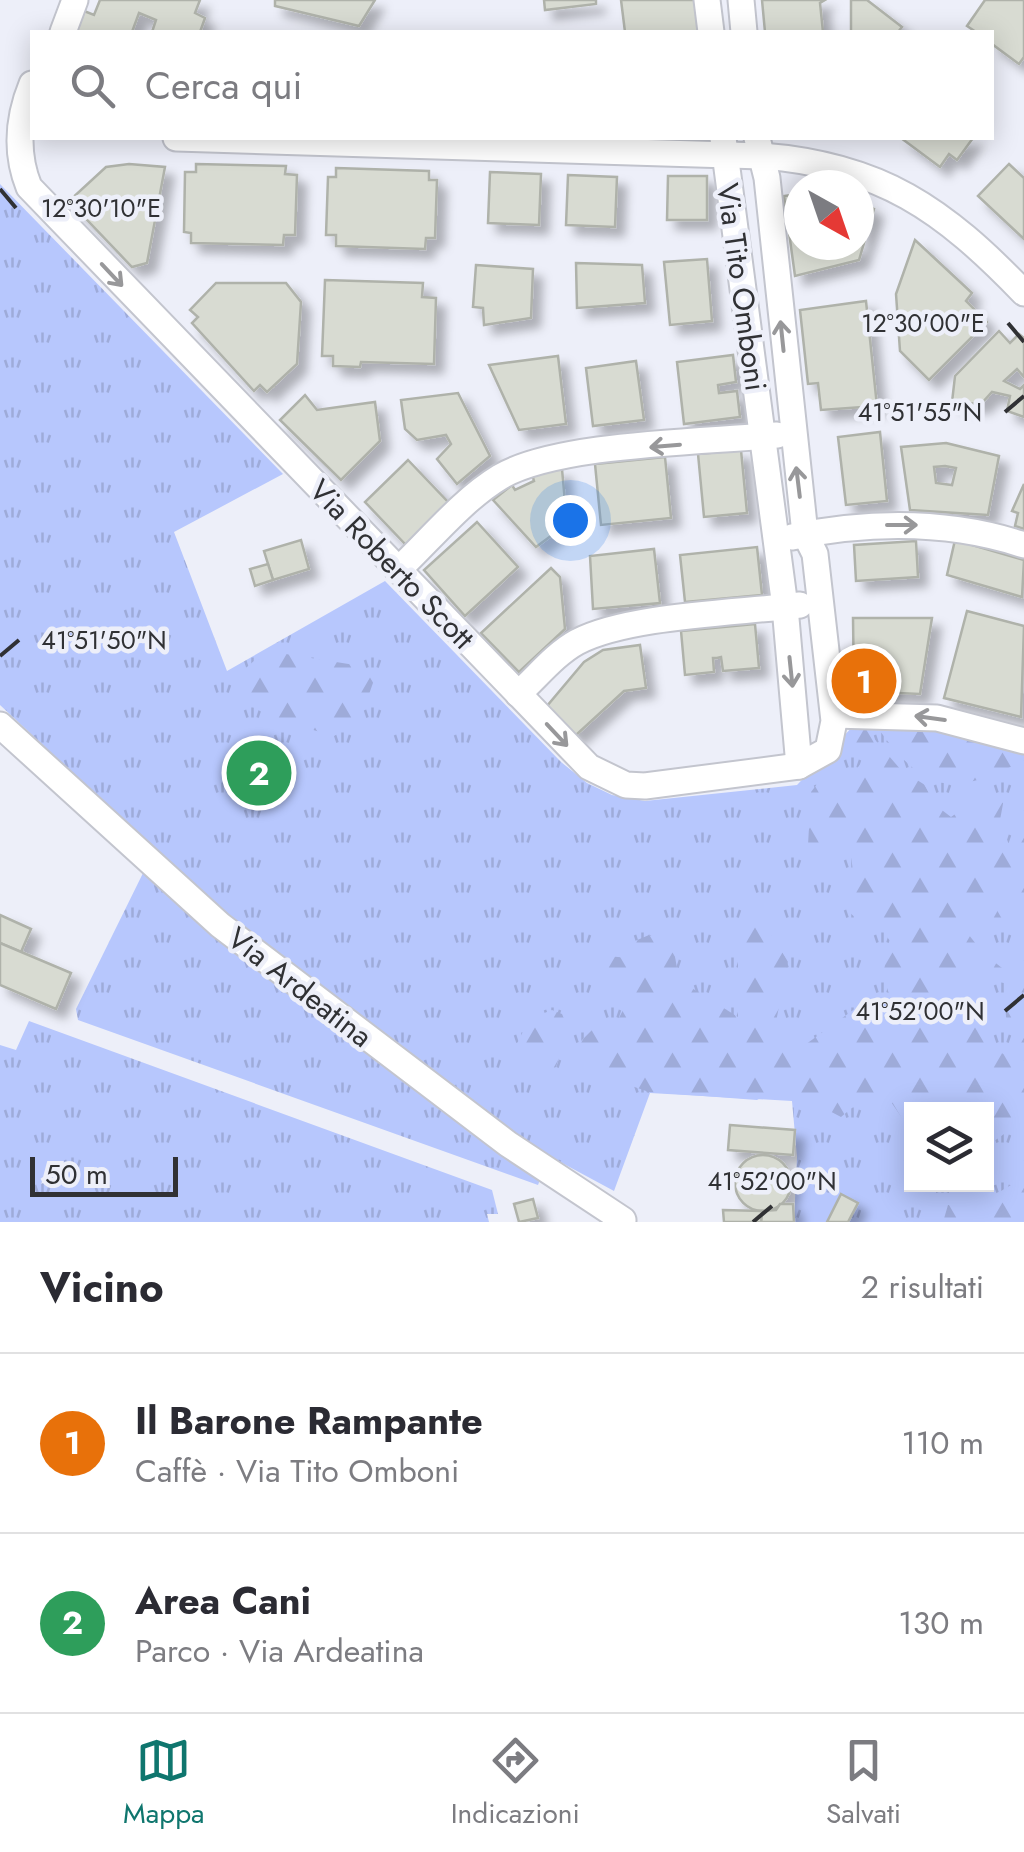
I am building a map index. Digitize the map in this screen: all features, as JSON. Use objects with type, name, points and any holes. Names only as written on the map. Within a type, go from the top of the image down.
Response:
[{"type":"street","points":[[64,30],[76,0]]},
{"type":"street","points":[[708,0],[711,30]]},
{"type":"street","points":[[741,0],[744,30]]},
{"type":"street","points":[[17,129],[30,90]]},
{"type":"street","name":"Via Roberto Scott","points":[[17,129],[24,173],[45,204],[589,768],[626,785],[799,766]]},
{"type":"street","points":[[298,140],[760,146],[884,182],[962,232],[1024,293]]},
{"type":"street","name":"Via Tito Omboni","points":[[760,146],[805,534],[814,554],[834,716]]},
{"type":"street","name":"Via Tito Omboni","points":[[724,147],[785,607],[799,766]]},
{"type":"street","points":[[398,570],[494,481],[532,463],[576,454],[792,433]]},
{"type":"street","points":[[776,540],[874,525],[921,525],[1024,545]]},
{"type":"street","points":[[518,694],[567,648],[589,637],[622,628],[820,602]]},
{"type":"street","points":[[799,766],[828,750],[834,716],[936,718],[1024,741]]},
{"type":"street","name":"Via Ardeatina","points":[[0,725],[220,925],[508,1144],[623,1221]]},
{"type":"green space","points":[[0,184],[283,474],[174,532],[227,671],[385,581],[561,762],[587,783],[612,795],[645,801],[797,785],[858,721],[1024,747],[1024,1209],[1009,1222],[794,1222],[797,1157],[792,1101],[650,1093],[614,1191],[512,1136],[228,918],[0,705]]},
{"type":"green space","points":[[286,654],[361,666],[374,680],[360,720],[334,736],[272,718],[236,697],[232,680],[255,660]]},
{"type":"green space","points":[[886,724],[938,727],[1014,748],[1019,763],[976,780],[942,783],[912,767],[896,752],[880,731]]},
{"type":"green space","points":[[864,727],[901,770],[925,785],[934,804],[951,817],[980,797],[1005,793],[1000,820],[1009,845],[1024,836],[1024,927],[1007,900],[990,898],[1002,919],[991,932],[972,918],[958,921],[983,953],[1016,979],[1024,978],[1024,1049],[1017,1046],[1006,1017],[1004,983],[972,972],[954,1000],[987,1013],[990,1048],[1024,1063],[1024,1120],[994,1141],[994,1102],[904,1102],[904,1121],[889,1099],[865,1097],[841,1117],[782,1086],[757,1100],[649,1092],[600,1075],[584,1061],[579,1043],[594,1028],[618,1020],[624,1008],[589,965],[607,956],[629,958],[635,941],[649,935],[673,945],[679,980],[738,1017],[738,942],[760,918],[788,961],[775,1027],[791,1055],[856,1008],[876,1000],[892,1004],[883,974],[890,941],[878,924],[867,928],[849,912],[853,870],[843,829],[835,831],[837,846],[825,854],[808,845],[811,792],[827,771],[847,780],[864,760],[850,747]]},
{"type":"green space","points":[[146,867],[388,1069],[541,1177],[538,1185],[78,1020],[76,1009]]},
{"type":"green space","points":[[552,1010],[562,1014],[568,1028],[556,1067],[543,1079],[524,1071],[515,1048],[529,1019]]},
{"type":"green space","points":[[29,1021],[492,1190],[498,1214],[487,1214],[489,1222],[0,1222],[0,1045],[16,1050]]},
{"type":"green space","points":[[1024,1177],[1024,1222],[943,1222],[948,1205],[981,1203]]},
{"type":"building","points":[[100,0],[200,0],[195,13],[205,18],[201,30],[153,30],[156,20],[139,13],[133,30],[77,30],[84,11],[94,15]]},
{"type":"building","points":[[275,0],[375,0],[359,26],[275,6]]},
{"type":"building","points":[[544,0],[596,0],[596,4],[545,10]]},
{"type":"building","points":[[621,0],[695,0],[699,30],[625,30]]},
{"type":"building","points":[[762,0],[825,0],[820,3],[823,30],[765,30]]},
{"type":"building","points":[[851,0],[867,0],[902,27],[900,30],[851,30]]},
{"type":"building","points":[[985,0],[1024,0],[1024,57],[1019,64],[994,45],[994,30],[973,30],[967,26]]},
{"type":"building","points":[[904,140],[972,140],[957,160],[949,154],[940,167]]},
{"type":"building","points":[[196,164],[286,166],[285,174],[297,175],[295,235],[284,235],[283,245],[191,243],[191,233],[184,232],[185,172],[196,172]]},
{"type":"building","points":[[1009,164],[1024,178],[1024,239],[978,196]]},
{"type":"building","points":[[106,167],[165,167],[147,263],[132,267],[69,201]]},
{"type":"building","points":[[336,168],[429,171],[429,180],[437,180],[435,238],[426,238],[425,249],[336,246],[336,235],[326,235],[328,177],[336,177]]},
{"type":"building","points":[[490,172],[541,174],[539,225],[488,223]]},
{"type":"building","points":[[568,175],[617,177],[615,227],[566,225]]},
{"type":"building","points":[[668,176],[707,176],[707,220],[667,220]]},
{"type":"building","points":[[915,240],[972,293],[966,301],[987,322],[929,380],[900,351],[896,294]]},
{"type":"building","points":[[707,259],[712,321],[670,325],[664,262]]},
{"type":"building","points":[[793,260],[859,260],[795,276]]},
{"type":"building","points":[[576,263],[642,265],[645,303],[577,308]]},
{"type":"building","points":[[476,265],[533,269],[531,318],[484,325],[483,308],[473,307]]},
{"type":"building","points":[[325,280],[423,283],[422,297],[436,298],[434,364],[361,362],[360,367],[333,366],[333,356],[322,356]]},
{"type":"building","points":[[216,283],[286,283],[301,302],[297,364],[267,392],[260,385],[254,391],[192,323],[198,317],[190,310]]},
{"type":"building","points":[[866,301],[877,406],[821,410],[818,383],[808,384],[800,310]]},
{"type":"building","points":[[999,331],[1010,343],[1019,334],[1024,338],[1024,377],[1017,369],[1004,381],[1020,389],[1024,385],[1024,417],[1007,411],[1010,396],[992,392],[981,404],[952,402],[955,376]]},
{"type":"building","points":[[733,355],[736,382],[718,385],[719,393],[737,391],[740,417],[684,424],[677,362]]},
{"type":"building","points":[[558,356],[566,424],[519,430],[489,365]]},
{"type":"building","points":[[636,361],[644,420],[593,426],[586,368]]},
{"type":"building","points":[[458,393],[490,456],[457,484],[437,459],[451,444],[446,435],[417,440],[405,429],[401,400]]},
{"type":"building","points":[[305,395],[317,410],[375,402],[380,441],[341,480],[280,420]]},
{"type":"building","points":[[880,432],[887,501],[846,505],[838,437]]},
{"type":"building","points":[[946,443],[999,456],[988,515],[910,510],[901,447]],"holes":[[[934,467],[956,468],[952,485],[936,483]]]},
{"type":"building","points":[[741,450],[747,513],[704,517],[698,454]]},
{"type":"building","points":[[665,457],[671,518],[601,525],[595,464]]},
{"type":"building","points":[[408,460],[449,503],[406,545],[365,502]]},
{"type":"building","points":[[562,469],[567,524],[536,547],[493,500],[512,485],[515,490],[534,481],[532,474]]},
{"type":"building","points":[[1024,484],[1024,529],[1015,526],[1018,513],[1012,511]]},
{"type":"building","points":[[477,522],[518,567],[465,616],[424,570]]},
{"type":"building","points":[[301,540],[309,569],[273,580],[264,551]]},
{"type":"building","points":[[955,540],[1024,560],[1022,597],[947,575]]},
{"type":"building","points":[[916,541],[918,577],[856,581],[854,545]]},
{"type":"building","points":[[757,547],[762,595],[685,602],[680,555]]},
{"type":"building","points":[[654,549],[660,603],[593,609],[590,556]]},
{"type":"building","points":[[268,564],[273,580],[255,586],[250,569]]},
{"type":"building","points":[[551,568],[560,577],[565,629],[519,672],[481,633]]},
{"type":"building","points":[[967,611],[1024,626],[1021,717],[944,698]]},
{"type":"building","points":[[853,618],[932,618],[920,694],[854,691]]},
{"type":"building","points":[[755,624],[759,668],[723,671],[721,657],[713,658],[714,672],[685,675],[681,631]]},
{"type":"building","points":[[640,645],[646,688],[624,691],[575,736],[547,706],[584,662],[603,650]]},
{"type":"building","points":[[0,915],[31,929],[21,952],[0,943]]},
{"type":"building","points":[[0,943],[71,973],[56,1009],[0,985]]},
{"type":"building","points":[[730,1125],[795,1130],[793,1155],[728,1150]]},
{"type":"building","points":[[763,1155],[783,1163],[791,1183],[783,1203],[763,1211],[743,1203],[735,1183],[743,1163]]},
{"type":"building","points":[[841,1194],[858,1203],[848,1222],[827,1222]]},
{"type":"building","points":[[533,1199],[538,1218],[519,1222],[514,1204]]},
{"type":"building","points":[[780,1204],[793,1204],[794,1222],[761,1222],[762,1211],[776,1210]]},
{"type":"building","points":[[723,1210],[762,1211],[761,1222],[724,1222]]},
{"type":"place","name":"Il Barone Rampante","points":[[864,681]]},
{"type":"place","name":"Area Cani","points":[[259,773]]}]
